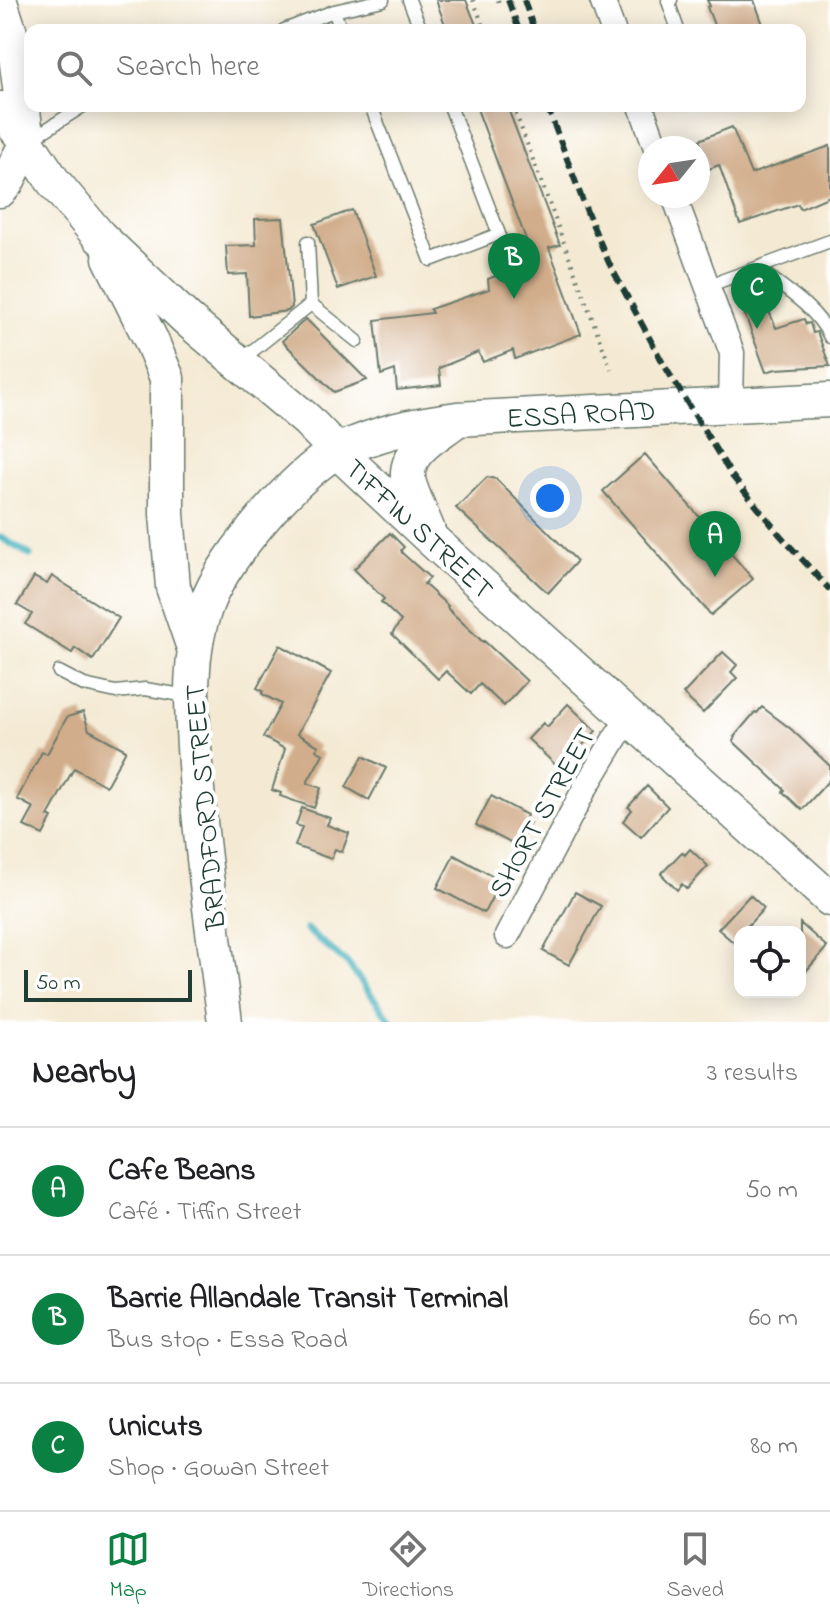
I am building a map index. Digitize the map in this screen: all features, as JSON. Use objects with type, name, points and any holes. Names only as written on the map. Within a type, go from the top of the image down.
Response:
[{"type":"main road","points":[[0,2],[15,48],[14,149],[7,182],[0,190]]},
{"type":"main road","name":"TIFFIN STREET","points":[[0,109],[14,149],[53,181],[99,236],[189,321],[307,420],[431,539],[830,899]]},
{"type":"main road","points":[[99,236],[167,378],[167,514],[173,587],[194,648]]},
{"type":"main road","name":"ESSA ROAD","points":[[337,451],[408,426],[457,419],[830,400]]},
{"type":"main road","points":[[431,539],[407,478],[411,461],[421,447],[457,419]]},
{"type":"main road","name":"BRADFORD STREET","points":[[225,1022],[199,822],[191,696],[194,648],[205,607],[226,566],[250,532],[298,480],[337,451]]},
{"type":"street","points":[[602,0],[611,24]]},
{"type":"street","points":[[643,112],[652,136]]},
{"type":"street","points":[[678,208],[732,353],[731,404]]},
{"type":"street","name":"SHORT STREET","points":[[507,936],[584,790],[617,735],[632,720]]},
{"type":"lane","points":[[300,24],[334,11],[383,0]]},
{"type":"lane","points":[[409,0],[419,24]]},
{"type":"lane","points":[[671,0],[668,1],[676,24]]},
{"type":"lane","points":[[334,11],[339,24]]},
{"type":"lane","points":[[14,149],[73,112]]},
{"type":"lane","points":[[373,112],[431,260],[499,234],[452,112]]},
{"type":"lane","points":[[707,286],[830,241]]},
{"type":"lane","points":[[308,242],[311,304],[357,341]]},
{"type":"lane","points":[[757,268],[809,310],[830,337]]},
{"type":"lane","points":[[238,363],[311,304]]},
{"type":"lane","points":[[59,672],[84,685],[116,692],[145,689],[191,696]]},
{"type":"path","points":[[473,0],[483,24]]},
{"type":"path","points":[[498,0],[500,6]]},
{"type":"path","points":[[515,112],[611,369]]},
{"type":"building","points":[[436,0],[466,0],[476,24],[445,24]]},
{"type":"building","points":[[707,0],[754,0],[763,24],[714,24],[707,7],[710,6]]},
{"type":"building","points":[[478,112],[509,112],[560,245],[549,248],[581,334],[515,359],[513,350],[483,362],[478,352],[439,368],[441,385],[397,390],[395,370],[381,375],[375,320],[432,313],[430,309],[489,289],[488,279],[534,261]]},
{"type":"building","points":[[732,127],[751,174],[830,146],[830,196],[800,209],[798,204],[740,224],[719,165],[710,169],[709,136]]},
{"type":"building","points":[[352,210],[376,276],[338,289],[314,224]]},
{"type":"building","points":[[283,218],[292,307],[288,311],[249,316],[247,274],[228,275],[226,246],[256,245],[255,219]]},
{"type":"building","points":[[766,304],[776,328],[804,319],[806,324],[810,323],[813,333],[817,332],[830,366],[766,372],[744,312]]},
{"type":"building","points":[[306,319],[367,380],[334,392],[282,341]]},
{"type":"building","points":[[645,454],[753,579],[711,615],[603,491]]},
{"type":"building","points":[[487,477],[496,479],[577,561],[548,593],[456,508]]},
{"type":"building","points":[[390,533],[404,547],[402,553],[430,578],[424,584],[527,681],[504,706],[480,684],[471,694],[446,671],[438,679],[392,634],[401,621],[354,569]]},
{"type":"building","points":[[52,576],[119,618],[93,660],[75,648],[72,653],[25,624],[32,614],[17,605],[34,577],[47,584]]},
{"type":"building","points":[[280,645],[331,673],[297,734],[319,746],[316,750],[323,754],[307,783],[321,788],[314,808],[272,790],[285,749],[263,737],[281,704],[257,688]]},
{"type":"building","points":[[723,652],[737,665],[731,672],[737,678],[703,713],[683,694]]},
{"type":"building","points":[[568,704],[596,731],[560,769],[528,739],[543,723],[547,727]]},
{"type":"building","points":[[762,707],[830,766],[830,779],[802,810],[733,741]]},
{"type":"building","points":[[83,712],[89,730],[126,750],[106,786],[74,768],[48,816],[52,818],[43,835],[24,826],[34,808],[17,799],[42,752],[47,754],[67,717]]},
{"type":"building","points":[[363,756],[386,768],[369,800],[346,787]]},
{"type":"building","points":[[647,786],[668,807],[641,837],[623,821],[632,810],[628,807]]},
{"type":"building","points":[[491,796],[527,815],[525,820],[530,823],[518,847],[476,825]]},
{"type":"building","points":[[302,808],[330,818],[327,825],[349,833],[342,852],[335,849],[331,859],[295,846],[302,827],[296,825]]},
{"type":"building","points":[[690,849],[708,866],[687,889],[682,884],[677,890],[661,874],[682,852],[685,855]]},
{"type":"building","points":[[454,855],[498,879],[494,887],[497,888],[484,913],[437,888]]},
{"type":"building","points":[[575,892],[601,906],[569,965],[543,951]]},
{"type":"building","points":[[750,895],[764,908],[748,926],[734,926],[733,942],[718,929]]},
{"type":"building","points":[[806,928],[827,947],[806,971]]},
{"type":"waterway","points":[[0,537],[30,555]]},
{"type":"waterway","points":[[306,929],[347,963],[392,1022]]},
{"type":"railway","points":[[508,0],[517,24]]},
{"type":"railway","points":[[524,0],[532,24]]},
{"type":"railway","points":[[549,112],[609,263],[664,365],[732,476],[830,590]]},
{"type":"place","name":"Barrie Allandale Transit Terminal","points":[[514,299]]},
{"type":"place","name":"Unicuts","points":[[757,329]]},
{"type":"place","name":"Cafe Beans","points":[[715,577]]}]
